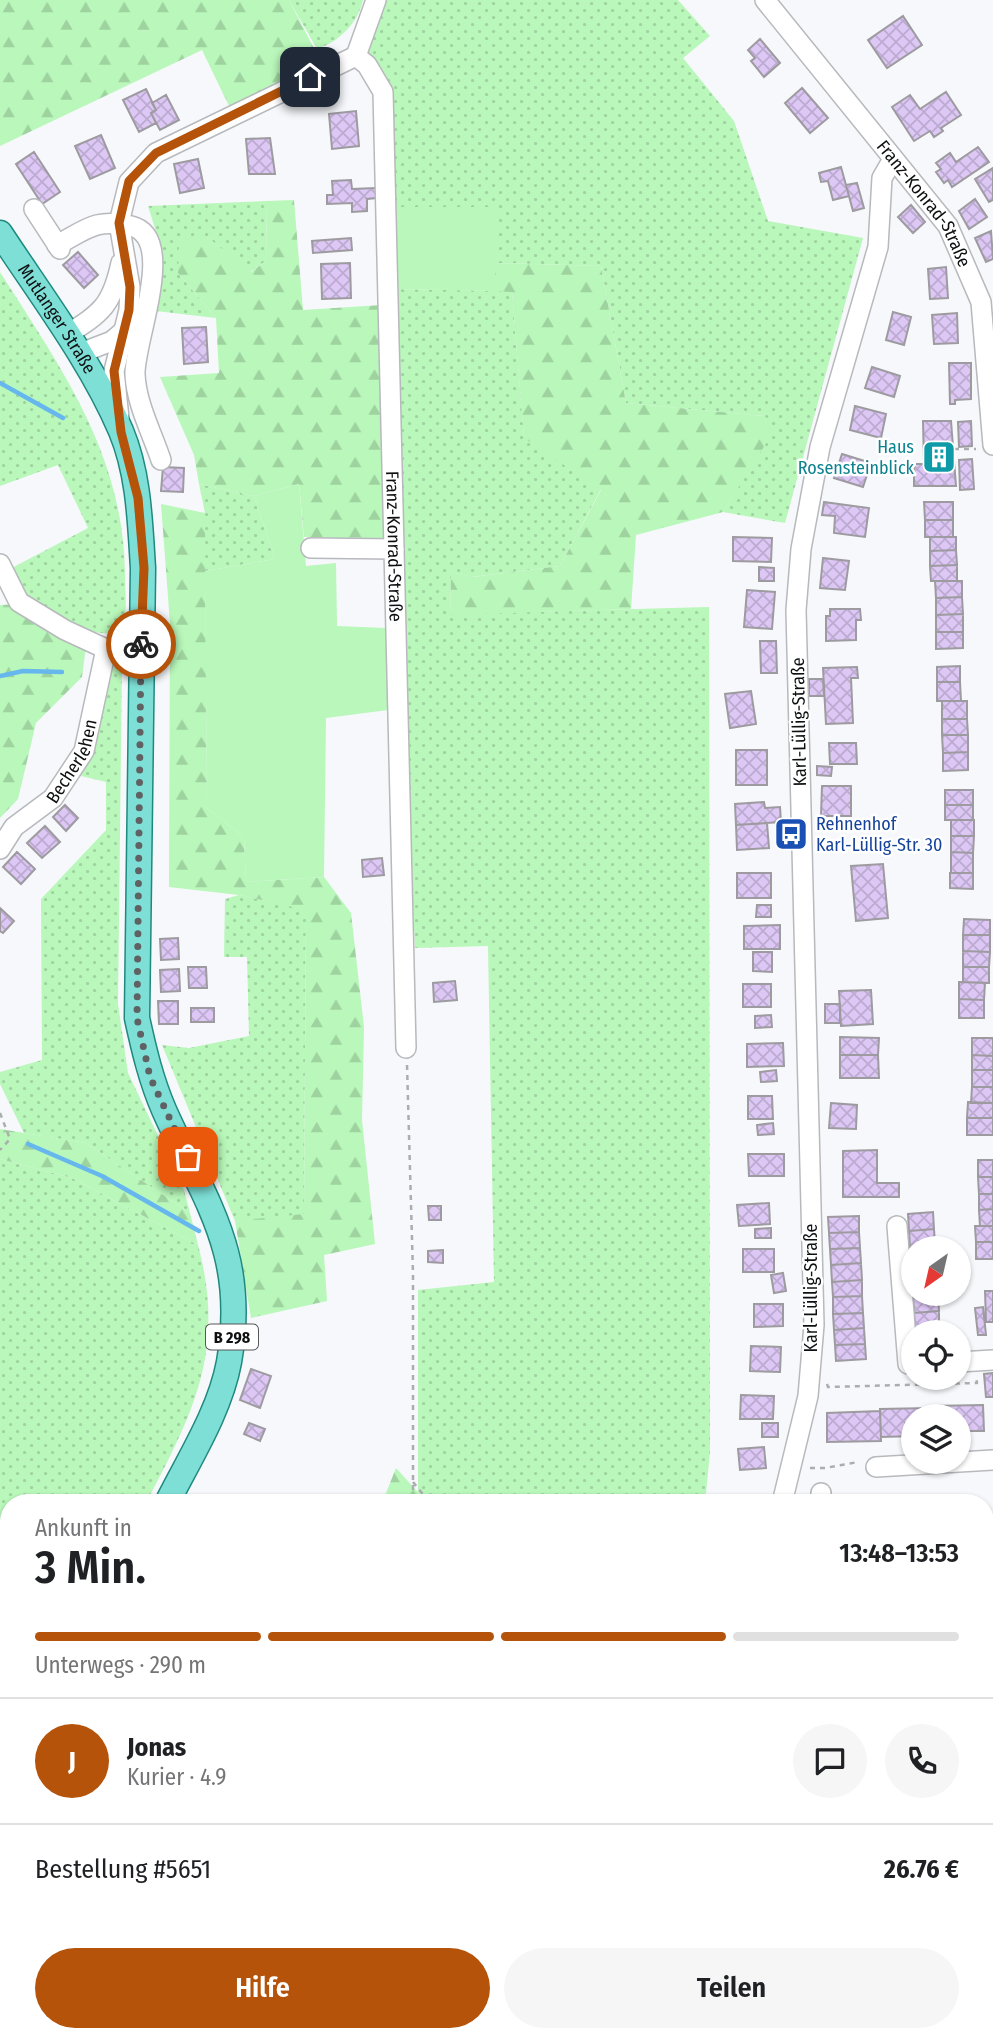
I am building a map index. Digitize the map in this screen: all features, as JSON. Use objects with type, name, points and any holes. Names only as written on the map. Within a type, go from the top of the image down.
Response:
[{"type":"main road","name":"Mutlanger Straße","points":[[0,233],[72,344],[121,432],[138,498],[144,568],[137,1018],[150,1077],[220,1224],[230,1269],[234,1317],[229,1364],[216,1403],[171,1494]]},
{"type":"street","points":[[121,432],[114,371],[117,351],[125,330],[130,287],[119,223],[129,181],[156,153],[356,56],[376,0]]},
{"type":"street","name":"Franz-Konrad-Straße","points":[[765,0],[948,226],[987,306],[986,447]]},
{"type":"street","name":"Franz-Konrad-Straße","points":[[356,56],[367,65],[383,92],[406,1048]]},
{"type":"street","name":"Karl-Lüllig-Straße","points":[[784,1494],[808,1396],[814,1325],[796,610],[801,549],[820,447],[878,247],[883,178],[893,159]]},
{"type":"street","points":[[34,208],[59,247],[99,222],[138,228],[149,236],[153,250],[150,290],[135,374],[138,393],[160,460]]},
{"type":"street","points":[[72,344],[89,321],[110,300],[123,255]]},
{"type":"street","points":[[72,344],[112,341],[125,330]]},
{"type":"street","points":[[311,548],[394,549]]},
{"type":"street","points":[[0,564],[19,602],[65,630],[106,649],[141,650]]},
{"type":"street","name":"Becherlehen","points":[[0,849],[14,827],[54,798],[84,751],[106,649]]},
{"type":"street","points":[[897,1226],[904,1320]]},
{"type":"street","points":[[876,1467],[993,1460]]},
{"type":"path","points":[[954,449],[986,447]]},
{"type":"path","points":[[406,1048],[413,1274],[413,1494]]},
{"type":"path","points":[[0,1112],[10,1139],[0,1150]]},
{"type":"path","points":[[828,1387],[977,1383],[976,1361]]},
{"type":"path","points":[[810,1457],[810,1468],[820,1494]]},
{"type":"path","points":[[810,1468],[825,1468]]},
{"type":"path","points":[[413,1482],[423,1494]]},
{"type":"green space","points":[[0,0],[289,0],[321,62],[230,108],[202,50],[0,146]]},
{"type":"green space","points":[[289,0],[363,0],[357,16],[346,31],[333,42],[317,49]]},
{"type":"green space","points":[[384,0],[678,0],[710,36],[683,58],[734,121],[768,221],[863,238],[785,523],[723,512],[769,437],[765,416],[626,403],[601,266],[495,263],[494,207],[389,207],[387,136],[367,54]]},
{"type":"green space","points":[[294,200],[303,310],[382,305],[387,539],[304,537],[299,484],[254,496],[199,484],[194,455],[160,377],[219,373],[216,318],[178,273],[179,241],[207,237],[251,272],[266,261],[267,201]]},
{"type":"green space","points":[[267,201],[266,261],[250,272],[207,237],[178,273],[216,318],[156,311],[163,254],[148,206]]},
{"type":"green space","points":[[389,207],[495,207],[495,291],[393,289]]},
{"type":"green space","points":[[495,263],[601,266],[626,403],[765,416],[770,437],[723,512],[636,535],[631,609],[450,615],[451,572],[472,577],[560,566],[601,490],[524,438],[512,292],[495,291]]},
{"type":"green space","points":[[0,272],[67,379],[101,452],[114,491],[122,532],[125,576],[126,605],[119,633],[86,630],[42,613],[26,600],[8,570],[88,528],[58,465],[0,486]]},
{"type":"green space","points":[[393,289],[512,291],[524,437],[601,489],[560,566],[471,577],[451,572],[450,614],[709,607],[710,1452],[706,1494],[418,1492],[418,1290],[494,1282],[488,946],[415,948],[400,616]]},
{"type":"green space","points":[[199,484],[254,496],[275,559],[205,571],[205,513]]},
{"type":"green space","points":[[299,484],[306,566],[336,563],[337,626],[386,628],[388,710],[326,718],[324,877],[246,882],[244,837],[207,808],[205,571],[275,559],[254,496]]},
{"type":"green space","points":[[161,504],[205,513],[207,808],[244,837],[246,882],[324,877],[351,913],[364,1027],[362,1120],[375,1244],[324,1255],[327,1301],[251,1318],[235,1221],[304,1214],[306,910],[239,895],[169,887],[170,623]]},
{"type":"green space","points":[[20,604],[86,647],[82,677],[36,723],[18,799],[0,818],[0,605]]},
{"type":"green space","points":[[122,661],[118,1004],[128,1073],[184,1190],[190,1213],[86,1143],[24,1133],[0,1084],[0,1072],[42,1060],[41,899],[106,830],[106,782],[81,776],[100,723],[113,663]]},
{"type":"green space","points":[[239,895],[306,909],[304,1215],[235,1221],[162,1045],[189,1048],[249,1036],[247,957],[224,957],[225,899]]},
{"type":"green space","points":[[0,1129],[86,1143],[190,1213],[198,1245],[72,1178],[0,1159]]},
{"type":"green space","points":[[0,1159],[72,1178],[198,1245],[206,1282],[208,1317],[207,1349],[191,1409],[150,1494],[0,1494]]},
{"type":"green space","points":[[396,1468],[420,1494],[386,1494]]},
{"type":"building","points":[[903,16],[922,45],[887,68],[868,40]]},
{"type":"building","points":[[760,39],[780,63],[764,77],[751,61],[755,58],[748,50]]},
{"type":"building","points":[[802,88],[828,118],[810,133],[785,103]]},
{"type":"building","points":[[146,89],[156,110],[151,113],[156,123],[139,132],[123,100]]},
{"type":"building","points":[[946,92],[961,115],[941,128],[943,131],[934,137],[930,131],[914,141],[892,107],[910,95],[920,109]]},
{"type":"building","points":[[166,95],[179,120],[160,130],[151,113],[156,110],[152,103]]},
{"type":"building","points":[[356,111],[359,146],[332,149],[329,114]]},
{"type":"building","points":[[101,135],[115,168],[90,179],[75,146]]},
{"type":"building","points":[[270,138],[275,174],[249,174],[246,139]]},
{"type":"building","points":[[978,147],[989,162],[952,187],[948,180],[944,183],[936,172],[941,169],[936,163],[950,153],[956,162]]},
{"type":"building","points":[[34,152],[60,192],[42,204],[16,164]]},
{"type":"building","points":[[198,159],[204,188],[180,193],[174,164]]},
{"type":"building","points":[[841,167],[849,196],[833,200],[828,181],[821,182],[819,173]]},
{"type":"building","points":[[993,168],[993,200],[989,202],[975,179]]},
{"type":"building","points":[[351,180],[352,189],[376,188],[376,198],[367,199],[367,211],[352,212],[352,203],[327,204],[327,195],[333,195],[332,181]]},
{"type":"building","points":[[857,183],[864,208],[853,211],[846,185]]},
{"type":"building","points":[[975,199],[987,217],[969,229],[959,211]]},
{"type":"building","points":[[911,205],[925,222],[913,233],[898,217]]},
{"type":"building","points":[[991,231],[993,259],[986,262],[975,238]]},
{"type":"building","points":[[351,238],[352,250],[313,253],[312,241]]},
{"type":"building","points":[[78,252],[98,275],[84,288],[63,265]]},
{"type":"building","points":[[350,263],[351,298],[322,299],[321,264]]},
{"type":"building","points":[[946,267],[948,298],[930,299],[928,269]]},
{"type":"building","points":[[893,312],[911,317],[904,345],[886,340]]},
{"type":"building","points":[[957,313],[958,343],[934,344],[932,315]]},
{"type":"building","points":[[206,327],[208,362],[184,364],[182,328]]},
{"type":"building","points":[[949,363],[971,363],[971,399],[955,400],[955,404],[950,404]]},
{"type":"building","points":[[872,367],[900,376],[894,397],[865,388]]},
{"type":"building","points":[[855,406],[886,414],[881,438],[850,430]]},
{"type":"building","name":"Haus Rosensteinblick","points":[[923,421],[951,421],[956,486],[914,486],[914,464],[924,464]]},
{"type":"building","points":[[971,421],[972,446],[959,447],[958,422]]},
{"type":"building","points":[[842,454],[871,463],[863,487],[834,478]]},
{"type":"building","points":[[972,459],[974,489],[960,490],[959,460]]},
{"type":"building","points":[[163,467],[184,468],[183,492],[161,491]]},
{"type":"building","points":[[824,502],[869,508],[865,537],[834,533],[835,516],[822,515]]},
{"type":"building","points":[[924,502],[953,502],[953,520],[925,520]]},
{"type":"building","points":[[925,520],[953,520],[953,537],[925,537]]},
{"type":"building","points":[[733,537],[772,538],[771,562],[733,561]]},
{"type":"building","points":[[930,537],[956,537],[956,550],[930,551]]},
{"type":"building","points":[[956,550],[957,565],[930,566],[930,551]]},
{"type":"building","points":[[823,558],[849,561],[845,590],[820,588]]},
{"type":"building","points":[[957,565],[957,581],[931,581],[930,566]]},
{"type":"building","points":[[759,567],[774,568],[774,581],[759,581]]},
{"type":"building","points":[[935,581],[962,581],[962,597],[936,598]]},
{"type":"building","points":[[747,590],[775,592],[772,629],[744,627]]},
{"type":"building","points":[[962,597],[963,614],[936,615],[936,598]]},
{"type":"building","points":[[830,609],[860,609],[861,620],[856,620],[856,640],[826,641],[826,616],[830,616]]},
{"type":"building","points":[[963,614],[963,632],[936,632],[936,615]]},
{"type":"building","points":[[936,632],[963,632],[963,648],[936,649]]},
{"type":"building","points":[[760,641],[776,641],[777,673],[761,673]]},
{"type":"building","points":[[960,666],[960,682],[937,682],[937,667]]},
{"type":"building","points":[[857,667],[858,678],[851,678],[853,723],[826,724],[823,668]]},
{"type":"building","points":[[809,679],[823,679],[824,696],[809,696]]},
{"type":"building","points":[[937,682],[960,682],[961,701],[937,701]]},
{"type":"building","points":[[751,691],[756,724],[730,728],[725,694]]},
{"type":"building","points":[[942,701],[967,701],[967,719],[942,719]]},
{"type":"building","points":[[942,719],[967,719],[968,735],[942,735]]},
{"type":"building","points":[[942,735],[968,735],[968,752],[943,753]]},
{"type":"building","points":[[829,743],[856,743],[857,764],[830,764]]},
{"type":"building","points":[[736,750],[767,750],[767,785],[736,785]]},
{"type":"building","points":[[968,752],[968,770],[943,771],[943,753]]},
{"type":"building","points":[[817,766],[832,767],[831,776],[817,775]]},
{"type":"building","points":[[822,786],[851,786],[851,816],[821,816]]},
{"type":"building","points":[[945,790],[973,790],[973,805],[945,805]]},
{"type":"building","points":[[764,802],[765,808],[780,807],[781,822],[736,825],[735,804]]},
{"type":"building","points":[[65,805],[78,818],[66,831],[53,817]]},
{"type":"building","points":[[945,805],[973,805],[973,820],[945,820]]},
{"type":"building","points":[[951,820],[974,820],[974,836],[951,836]]},
{"type":"building","points":[[767,823],[769,848],[737,850],[736,825]]},
{"type":"building","points":[[45,826],[60,842],[42,858],[27,843]]},
{"type":"building","points":[[951,836],[974,836],[973,853],[951,852]]},
{"type":"building","points":[[17,852],[35,869],[21,884],[3,867]]},
{"type":"building","points":[[951,852],[973,853],[973,873],[951,873]]},
{"type":"building","points":[[382,858],[384,875],[363,877],[362,860]]},
{"type":"building","points":[[883,864],[888,918],[856,921],[851,866]]},
{"type":"building","points":[[737,873],[771,873],[771,898],[737,898]]},
{"type":"building","points":[[950,873],[973,873],[973,889],[950,888]]},
{"type":"building","points":[[757,905],[771,905],[771,917],[756,917]]},
{"type":"building","points":[[0,908],[14,921],[3,933],[0,931]]},
{"type":"building","points":[[964,919],[990,920],[990,935],[963,935]]},
{"type":"building","points":[[780,925],[780,949],[744,949],[744,926]]},
{"type":"building","points":[[963,935],[990,935],[990,952],[963,951]]},
{"type":"building","points":[[178,938],[179,959],[161,960],[160,939]]},
{"type":"building","points":[[963,951],[990,952],[989,967],[963,967]]},
{"type":"building","points":[[753,952],[772,952],[772,972],[753,971]]},
{"type":"building","points":[[188,967],[206,967],[207,988],[189,988]]},
{"type":"building","points":[[963,967],[989,967],[989,983],[963,982]]},
{"type":"building","points":[[179,969],[180,991],[161,992],[160,970]]},
{"type":"building","points":[[455,981],[457,1000],[434,1002],[433,983]]},
{"type":"building","points":[[959,982],[985,983],[984,1000],[959,999]]},
{"type":"building","points":[[743,984],[771,984],[771,1007],[743,1007]]},
{"type":"building","points":[[871,990],[873,1024],[841,1026],[839,991]]},
{"type":"building","points":[[959,999],[984,1000],[984,1018],[959,1018]]},
{"type":"building","points":[[158,1001],[178,1001],[178,1024],[159,1024]]},
{"type":"building","points":[[825,1004],[840,1004],[840,1023],[825,1023]]},
{"type":"building","points":[[191,1008],[214,1008],[214,1022],[191,1022]]},
{"type":"building","points":[[771,1015],[772,1027],[755,1028],[755,1016]]},
{"type":"building","points":[[840,1037],[879,1038],[878,1055],[840,1055]]},
{"type":"building","points":[[972,1038],[993,1038],[993,1056],[972,1055]]},
{"type":"building","points":[[783,1043],[784,1066],[747,1067],[747,1044]]},
{"type":"building","points":[[840,1055],[878,1055],[879,1078],[840,1078]]},
{"type":"building","points":[[972,1055],[993,1056],[993,1070],[972,1070]]},
{"type":"building","points":[[776,1070],[777,1081],[761,1082],[760,1072]]},
{"type":"building","points":[[972,1070],[993,1070],[993,1087],[972,1087]]},
{"type":"building","points":[[972,1087],[993,1087],[993,1103],[971,1103]]},
{"type":"building","points":[[748,1096],[772,1096],[773,1119],[748,1119]]},
{"type":"building","points":[[968,1102],[993,1103],[993,1118],[967,1118]]},
{"type":"building","points":[[831,1103],[857,1105],[856,1129],[829,1128]]},
{"type":"building","points":[[967,1118],[993,1118],[993,1135],[967,1135]]},
{"type":"building","points":[[773,1123],[774,1134],[758,1135],[757,1125]]},
{"type":"building","points":[[877,1150],[877,1183],[899,1183],[899,1197],[843,1197],[843,1151]]},
{"type":"building","points":[[748,1154],[784,1154],[784,1176],[749,1176]]},
{"type":"building","points":[[978,1160],[993,1160],[993,1177],[978,1177]]},
{"type":"building","points":[[978,1177],[993,1177],[993,1194],[979,1194]]},
{"type":"building","points":[[979,1194],[993,1194],[993,1209],[979,1210]]},
{"type":"building","points":[[769,1203],[770,1224],[739,1226],[737,1205]]},
{"type":"building","points":[[428,1206],[441,1206],[441,1220],[429,1220]]},
{"type":"building","points":[[993,1209],[993,1226],[980,1226],[979,1210]]},
{"type":"building","points":[[933,1212],[934,1229],[909,1231],[908,1214]]},
{"type":"building","points":[[859,1216],[859,1232],[829,1233],[828,1217]]},
{"type":"building","points":[[975,1226],[993,1226],[993,1242],[976,1242]]},
{"type":"building","points":[[771,1228],[771,1238],[755,1238],[755,1229]]},
{"type":"building","points":[[934,1229],[934,1236],[909,1236],[909,1231]]},
{"type":"building","points":[[859,1232],[860,1248],[830,1249],[829,1233]]},
{"type":"building","points":[[976,1242],[993,1242],[993,1259],[976,1259]]},
{"type":"building","points":[[860,1248],[861,1263],[831,1265],[830,1249]]},
{"type":"building","points":[[743,1249],[774,1249],[774,1272],[743,1272]]},
{"type":"building","points":[[443,1250],[443,1263],[428,1262],[428,1251]]},
{"type":"building","points":[[861,1263],[862,1280],[832,1282],[831,1265]]},
{"type":"building","points":[[783,1273],[786,1291],[774,1293],[771,1275]]},
{"type":"building","points":[[862,1280],[862,1296],[833,1297],[832,1282]]},
{"type":"building","points":[[985,1291],[993,1291],[993,1322],[986,1322]]},
{"type":"building","points":[[862,1296],[863,1313],[833,1314],[833,1297]]},
{"type":"building","points":[[754,1304],[783,1304],[783,1326],[754,1327]]},
{"type":"building","points":[[914,1306],[939,1306],[939,1311],[914,1313]]},
{"type":"building","points":[[983,1307],[986,1335],[978,1335],[975,1308]]},
{"type":"building","points":[[939,1311],[939,1320],[914,1320],[914,1313]]},
{"type":"building","points":[[863,1313],[864,1328],[834,1330],[833,1314]]},
{"type":"building","points":[[864,1328],[865,1344],[835,1345],[834,1330]]},
{"type":"building","points":[[865,1344],[866,1359],[836,1361],[835,1345]]},
{"type":"building","points":[[751,1346],[781,1347],[780,1372],[750,1371]]},
{"type":"building","points":[[251,1369],[271,1376],[260,1408],[240,1400]]},
{"type":"building","points":[[993,1373],[993,1397],[986,1397],[984,1374]]},
{"type":"building","points":[[741,1395],[774,1396],[773,1419],[740,1419]]},
{"type":"building","points":[[971,1405],[983,1405],[984,1431],[971,1431]]},
{"type":"building","points":[[880,1409],[901,1409],[901,1436],[881,1437]]},
{"type":"building","points":[[880,1411],[881,1441],[827,1442],[827,1413]]},
{"type":"building","points":[[249,1423],[265,1429],[260,1441],[244,1434]]},
{"type":"building","points":[[762,1423],[778,1423],[778,1437],[762,1437]]},
{"type":"building","points":[[764,1447],[766,1468],[740,1470],[738,1449]]},
{"type":"waterway","points":[[0,383],[63,418]]},
{"type":"waterway","points":[[0,676],[23,671],[62,672]]},
{"type":"waterway","points":[[28,1144],[102,1176],[199,1231]]},
{"type":"way so far","points":[[141,644],[137,1018],[150,1077],[188,1157]]},
{"type":"place","name":"Haus Rosensteinblick","points":[[939,457]]},
{"type":"place","name":"Rehnenhof Karl-Lüllig-Str. 30","points":[[791,834]]},
{"type":"route","points":[[141,644],[144,568],[138,498],[121,432],[114,371],[129,310],[130,287],[119,223],[129,181],[156,153],[310,77]]}]
